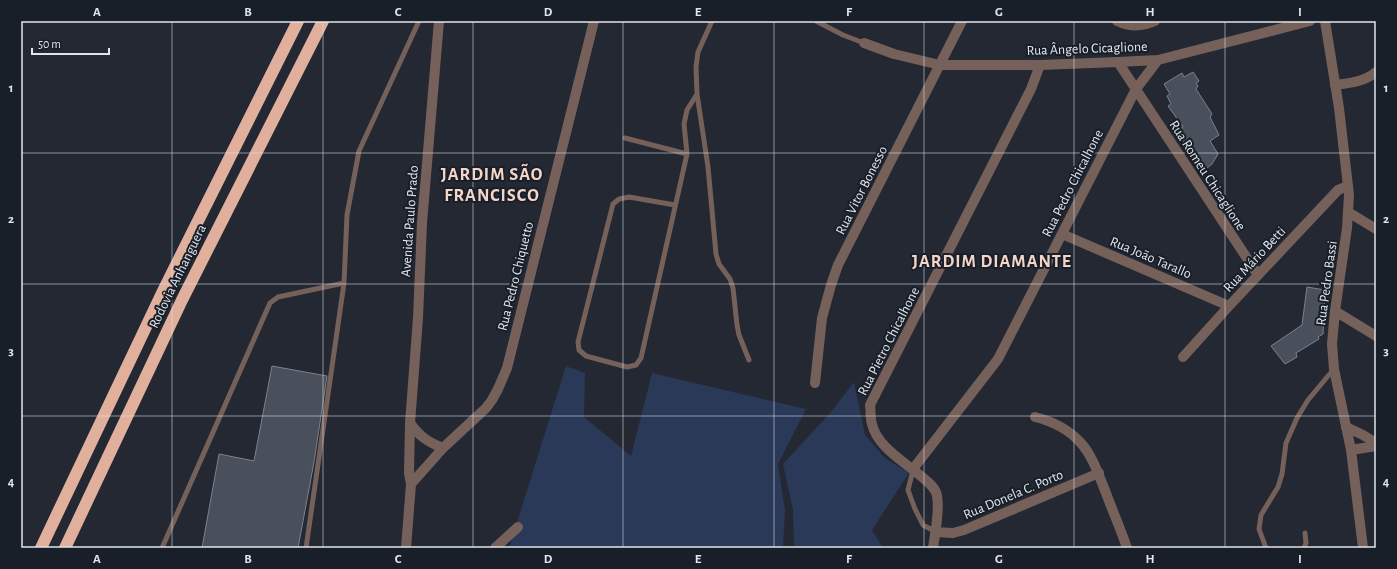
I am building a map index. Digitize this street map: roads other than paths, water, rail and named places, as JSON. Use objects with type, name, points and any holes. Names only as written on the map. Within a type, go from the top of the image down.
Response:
[{"type":"highway","name":"Rodovia Anhanguera","points":[[41,548],[164,291],[298,21]]},
{"type":"highway","name":"Rodovia Anhanguera","points":[[65,548],[182,300],[322,21]]},
{"type":"street","name":"Avenida Paulo Prado","points":[[406,548],[411,484],[410,423],[418,318],[422,223],[439,21]]},
{"type":"street","name":"Rua Pedro Chiquetto","points":[[411,484],[443,448],[468,426],[492,400],[507,368],[594,21]]},
{"type":"street","name":"Rua Vitor Bonesso","points":[[815,383],[822,318],[831,284],[838,266],[962,21]]},
{"type":"street","points":[[1117,21],[1127,26],[1140,26],[1155,21]]},
{"type":"street","name":"Rua Ângelo Cicaglione","points":[[864,43],[894,54],[940,65],[1040,65],[1118,62],[1158,60],[1310,21]]},
{"type":"street","name":"Rua Pedro Bassi","points":[[1325,21],[1336,85],[1348,186],[1348,212],[1332,344],[1334,369],[1351,450],[1363,548]]},
{"type":"street","name":"Rua Pedro Chicalhone","points":[[913,469],[998,360],[1136,89],[1158,60]]},
{"type":"street","name":"Rua Romeu Chicaglione","points":[[1118,62],[1258,275]]},
{"type":"street","name":"Rua Pietro Chicalhone","points":[[933,548],[936,532],[936,491],[929,482],[883,445],[872,424],[870,405],[1032,89],[1040,65]]},
{"type":"street","points":[[1336,85],[1367,79],[1376,72]]},
{"type":"street","name":"Rua Mário Betti","points":[[1183,357],[1338,190],[1348,186]]},
{"type":"street","points":[[1348,212],[1376,229]]},
{"type":"street","name":"Rua João Tarallo","points":[[1062,234],[1229,306]]},
{"type":"street","points":[[1335,311],[1376,336]]},
{"type":"street","points":[[1035,417],[1057,425],[1080,441],[1092,460],[1098,474],[1125,547]]},
{"type":"street","points":[[410,423],[426,440],[443,448]]},
{"type":"street","points":[[1346,427],[1376,443]]},
{"type":"street","points":[[1351,450],[1376,446]]},
{"type":"street","points":[[410,456],[418,467],[426,468]]},
{"type":"street","name":"Rua Donela C. Porto","points":[[936,532],[953,533],[964,530],[1098,474]]},
{"type":"street","points":[[496,548],[518,527]]},
{"type":"lane","points":[[306,548],[344,283],[347,215],[359,151],[419,21]]},
{"type":"lane","points":[[415,28],[422,21]]},
{"type":"lane","points":[[712,21],[698,52],[696,67],[697,94],[708,167],[716,254],[719,264],[727,273],[733,288],[739,335],[749,360]]},
{"type":"lane","points":[[816,21],[843,35],[864,43]]},
{"type":"lane","points":[[675,206],[629,197],[619,199],[613,204],[578,342],[580,350],[586,356],[627,367],[636,365],[641,358],[687,154],[684,124],[687,110],[697,94]]},
{"type":"lane","points":[[625,138],[687,154]]},
{"type":"lane","points":[[162,548],[270,303],[278,297],[344,283]]},
{"type":"lane","points":[[1266,548],[1259,529],[1261,515],[1278,487],[1282,474],[1286,443],[1297,418],[1308,400],[1334,369]]},
{"type":"lane","points":[[913,469],[908,490],[923,525],[936,532]]},
{"type":"lane","points":[[1304,533],[1306,543],[1304,548]]},
{"type":"district","name":"JARDIM SÃO FRANCISCO","points":[[492,184]]},
{"type":"district","name":"JARDIM DIAMANTE","points":[[992,261]]}]
